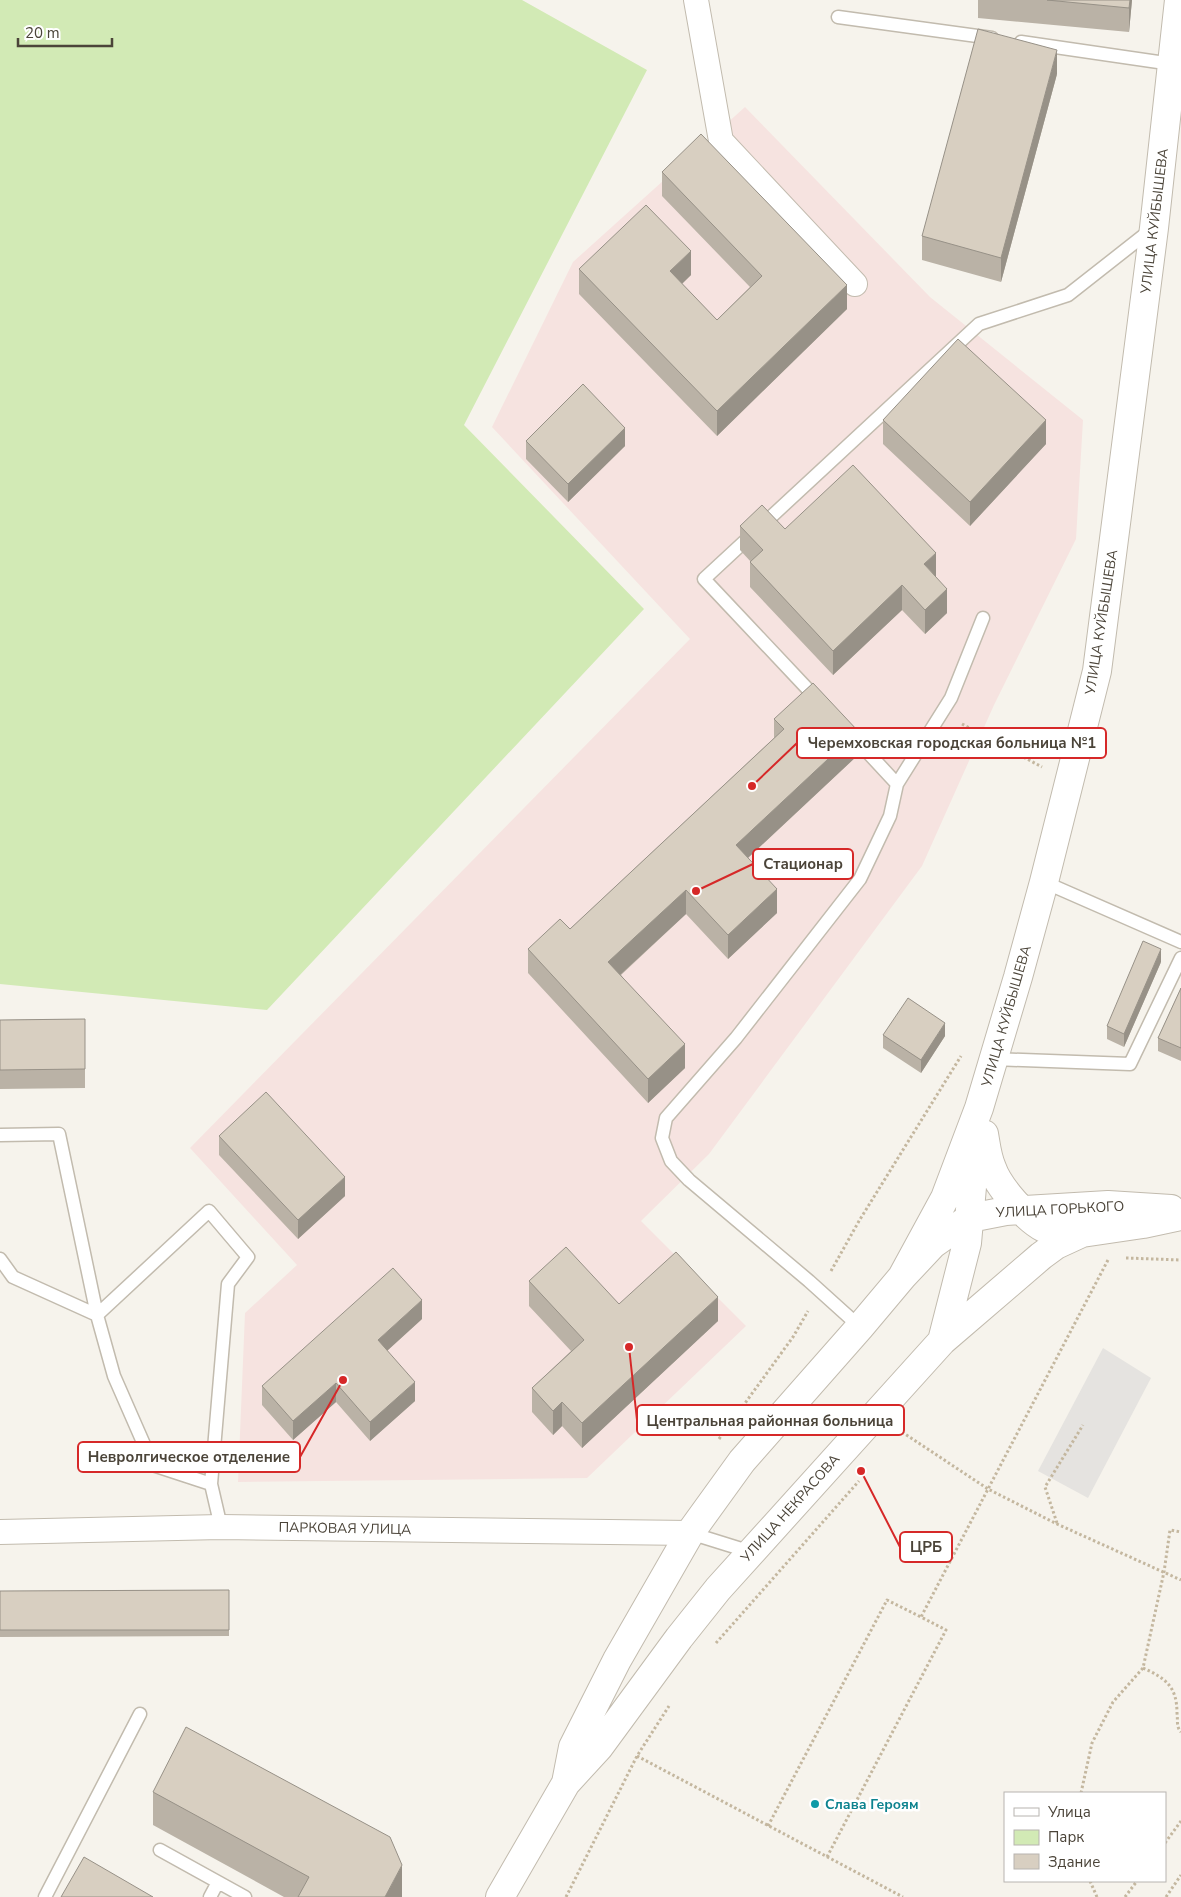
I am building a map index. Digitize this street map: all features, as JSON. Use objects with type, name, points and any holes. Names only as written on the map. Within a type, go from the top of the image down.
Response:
[{"type":"street","points":[[696,0],[721,141],[855,284]]},
{"type":"street","name":"УЛИЦА КУЙБЫШЕВА","points":[[902,1277],[945,1198],[979,1108],[1044,882],[1097,671],[1154,228],[1179,0]]},
{"type":"street","points":[[979,1108],[986,1150],[992,1169],[1023,1211],[1043,1227],[1057,1232],[1082,1233]]},
{"type":"street","points":[[942,1341],[965,1252],[970,1218],[979,1108]]},
{"type":"street","name":"УЛИЦА ГОРЬКОГО","points":[[902,1277],[934,1244],[970,1218],[1006,1211],[1108,1205],[1181,1210]]},
{"type":"street","name":"УЛИЦА НЕКРАСОВА","points":[[500,1897],[566,1783],[599,1747],[679,1638],[718,1589],[794,1503],[942,1341],[1056,1245],[1082,1233],[1181,1216]]},
{"type":"street","name":"УЛИЦА НЕКРАСОВА","points":[[566,1783],[573,1747],[617,1660],[690,1533],[742,1461],[902,1277]]},
{"type":"street","name":"ПАРКОВАЯ УЛИЦА","points":[[0,1532],[221,1527],[690,1533]]},
{"type":"lane","points":[[838,17],[1172,64]]},
{"type":"lane","points":[[824,706],[704,579],[979,324],[1068,294],[1154,228]]},
{"type":"lane","points":[[860,1327],[689,1180],[671,1161],[662,1138],[666,1118],[736,1038],[860,879],[890,816],[897,784],[950,698],[983,618]]},
{"type":"lane","points":[[837,720],[897,784]]},
{"type":"lane","points":[[1044,882],[1181,942]]},
{"type":"lane","points":[[994,1060],[1130,1064],[1181,958]]},
{"type":"lane","points":[[0,1135],[59,1134],[97,1315],[114,1376],[153,1465],[211,1484]]},
{"type":"lane","points":[[97,1315],[209,1211],[248,1257],[228,1284],[211,1484],[221,1527]]},
{"type":"lane","points":[[0,1259],[13,1277],[97,1315]]},
{"type":"lane","points":[[690,1533],[751,1552]]},
{"type":"lane","points":[[45,1897],[140,1714]]},
{"type":"lane","points":[[160,1850],[246,1897]]},
{"type":"lane","points":[[210,1897],[218,1882]]},
{"type":"path","points":[[942,712],[1048,770]]},
{"type":"path","points":[[742,1461],[717,1441],[793,1337],[859,1221],[963,1053]]},
{"type":"path","points":[[921,1617],[1110,1258],[1100,1258]]},
{"type":"path","points":[[1119,1258],[1181,1260]]},
{"type":"path","points":[[896,1439],[908,1424]]},
{"type":"path","points":[[1057,1524],[1045,1487],[1083,1425]]},
{"type":"path","points":[[902,1432],[988,1489],[1057,1524],[1181,1580]]},
{"type":"path","points":[[711,1649],[864,1475]]},
{"type":"path","points":[[794,1503],[820,1526]]},
{"type":"path","points":[[1080,1792],[1092,1743],[1113,1702],[1143,1668],[1164,1572],[1170,1530],[1181,1532]]},
{"type":"path","points":[[768,1826],[887,1600],[946,1630],[827,1857]]},
{"type":"path","points":[[1143,1668],[1162,1677],[1171,1687],[1177,1702],[1178,1726],[1181,1732]]},
{"type":"path","points":[[566,1897],[637,1756],[672,1702]]},
{"type":"path","points":[[637,1756],[902,1897]]},
{"type":"path","points":[[1166,1842],[1181,1821]]},
{"type":"path","points":[[1166,1897],[1181,1875]]},
{"type":"path","points":[[1090,1882],[1098,1897]]},
{"type":"path","points":[[1125,1897],[1136,1882]]},
{"type":"shaded area","points":[[745,107],[930,297],[1083,420],[1076,539],[994,705],[922,866],[709,1154],[641,1221],[746,1326],[587,1478],[238,1482],[245,1313],[297,1265],[190,1148],[690,639],[492,427],[573,262]]},
{"type":"shaded area","points":[[1103,1348],[1151,1378],[1088,1498],[1038,1471]]},
{"type":"green space","points":[[0,0],[522,0],[647,70],[464,425],[644,609],[267,1010],[0,984]]},
{"type":"building","points":[[1047,0],[1130,0],[1129,8]]},
{"type":"building","points":[[978,29],[1057,50],[1001,258],[922,236]]},
{"type":"building","points":[[701,134],[847,285],[717,411],[579,269],[646,205],[691,251],[670,271],[717,320],[762,276],[662,172]]},
{"type":"building","points":[[958,339],[1046,420],[970,502],[883,420]]},
{"type":"building","points":[[583,384],[625,428],[568,484],[526,441]]},
{"type":"building","points":[[853,465],[936,553],[924,564],[947,589],[925,610],[902,585],[833,651],[750,562],[763,550],[740,526],[762,505],[785,529]]},
{"type":"building","points":[[813,683],[858,731],[736,845],[777,889],[728,935],[686,890],[608,962],[685,1044],[648,1079],[528,949],[560,919],[570,929],[784,729],[774,719]]},
{"type":"building","points":[[1143,941],[1161,949],[1124,1034],[1107,1026]]},
{"type":"building","points":[[1181,988],[1181,1048],[1158,1038]]},
{"type":"building","points":[[908,998],[945,1023],[921,1060],[883,1035]]},
{"type":"building","points":[[85,1019],[85,1069],[0,1070],[0,1020]]},
{"type":"building","points":[[266,1092],[345,1177],[298,1220],[219,1136]]},
{"type":"building","points":[[566,1247],[619,1304],[676,1252],[718,1297],[582,1423],[562,1402],[553,1411],[532,1388],[584,1340],[529,1281]]},
{"type":"building","points":[[393,1268],[422,1300],[378,1340],[415,1382],[370,1422],[336,1383],[293,1421],[262,1386]]},
{"type":"building","points":[[229,1590],[229,1630],[0,1630],[0,1591]]},
{"type":"building","points":[[186,1727],[390,1837],[402,1865],[385,1897],[298,1897],[309,1877],[153,1792]]},
{"type":"building","points":[[84,1857],[153,1897],[61,1897]]},
{"type":"place","name":"Черемховская городская больница №1","points":[[752,786]]},
{"type":"place","name":"Стационар","points":[[696,891]]},
{"type":"place","name":"Центральная районная больница","points":[[629,1347]]},
{"type":"place","name":"Невролгическое отделение","points":[[343,1380]]},
{"type":"place","name":"ЦРБ","points":[[861,1471]]},
{"type":"place","name":"Слава Героям","points":[[815,1804]]}]
